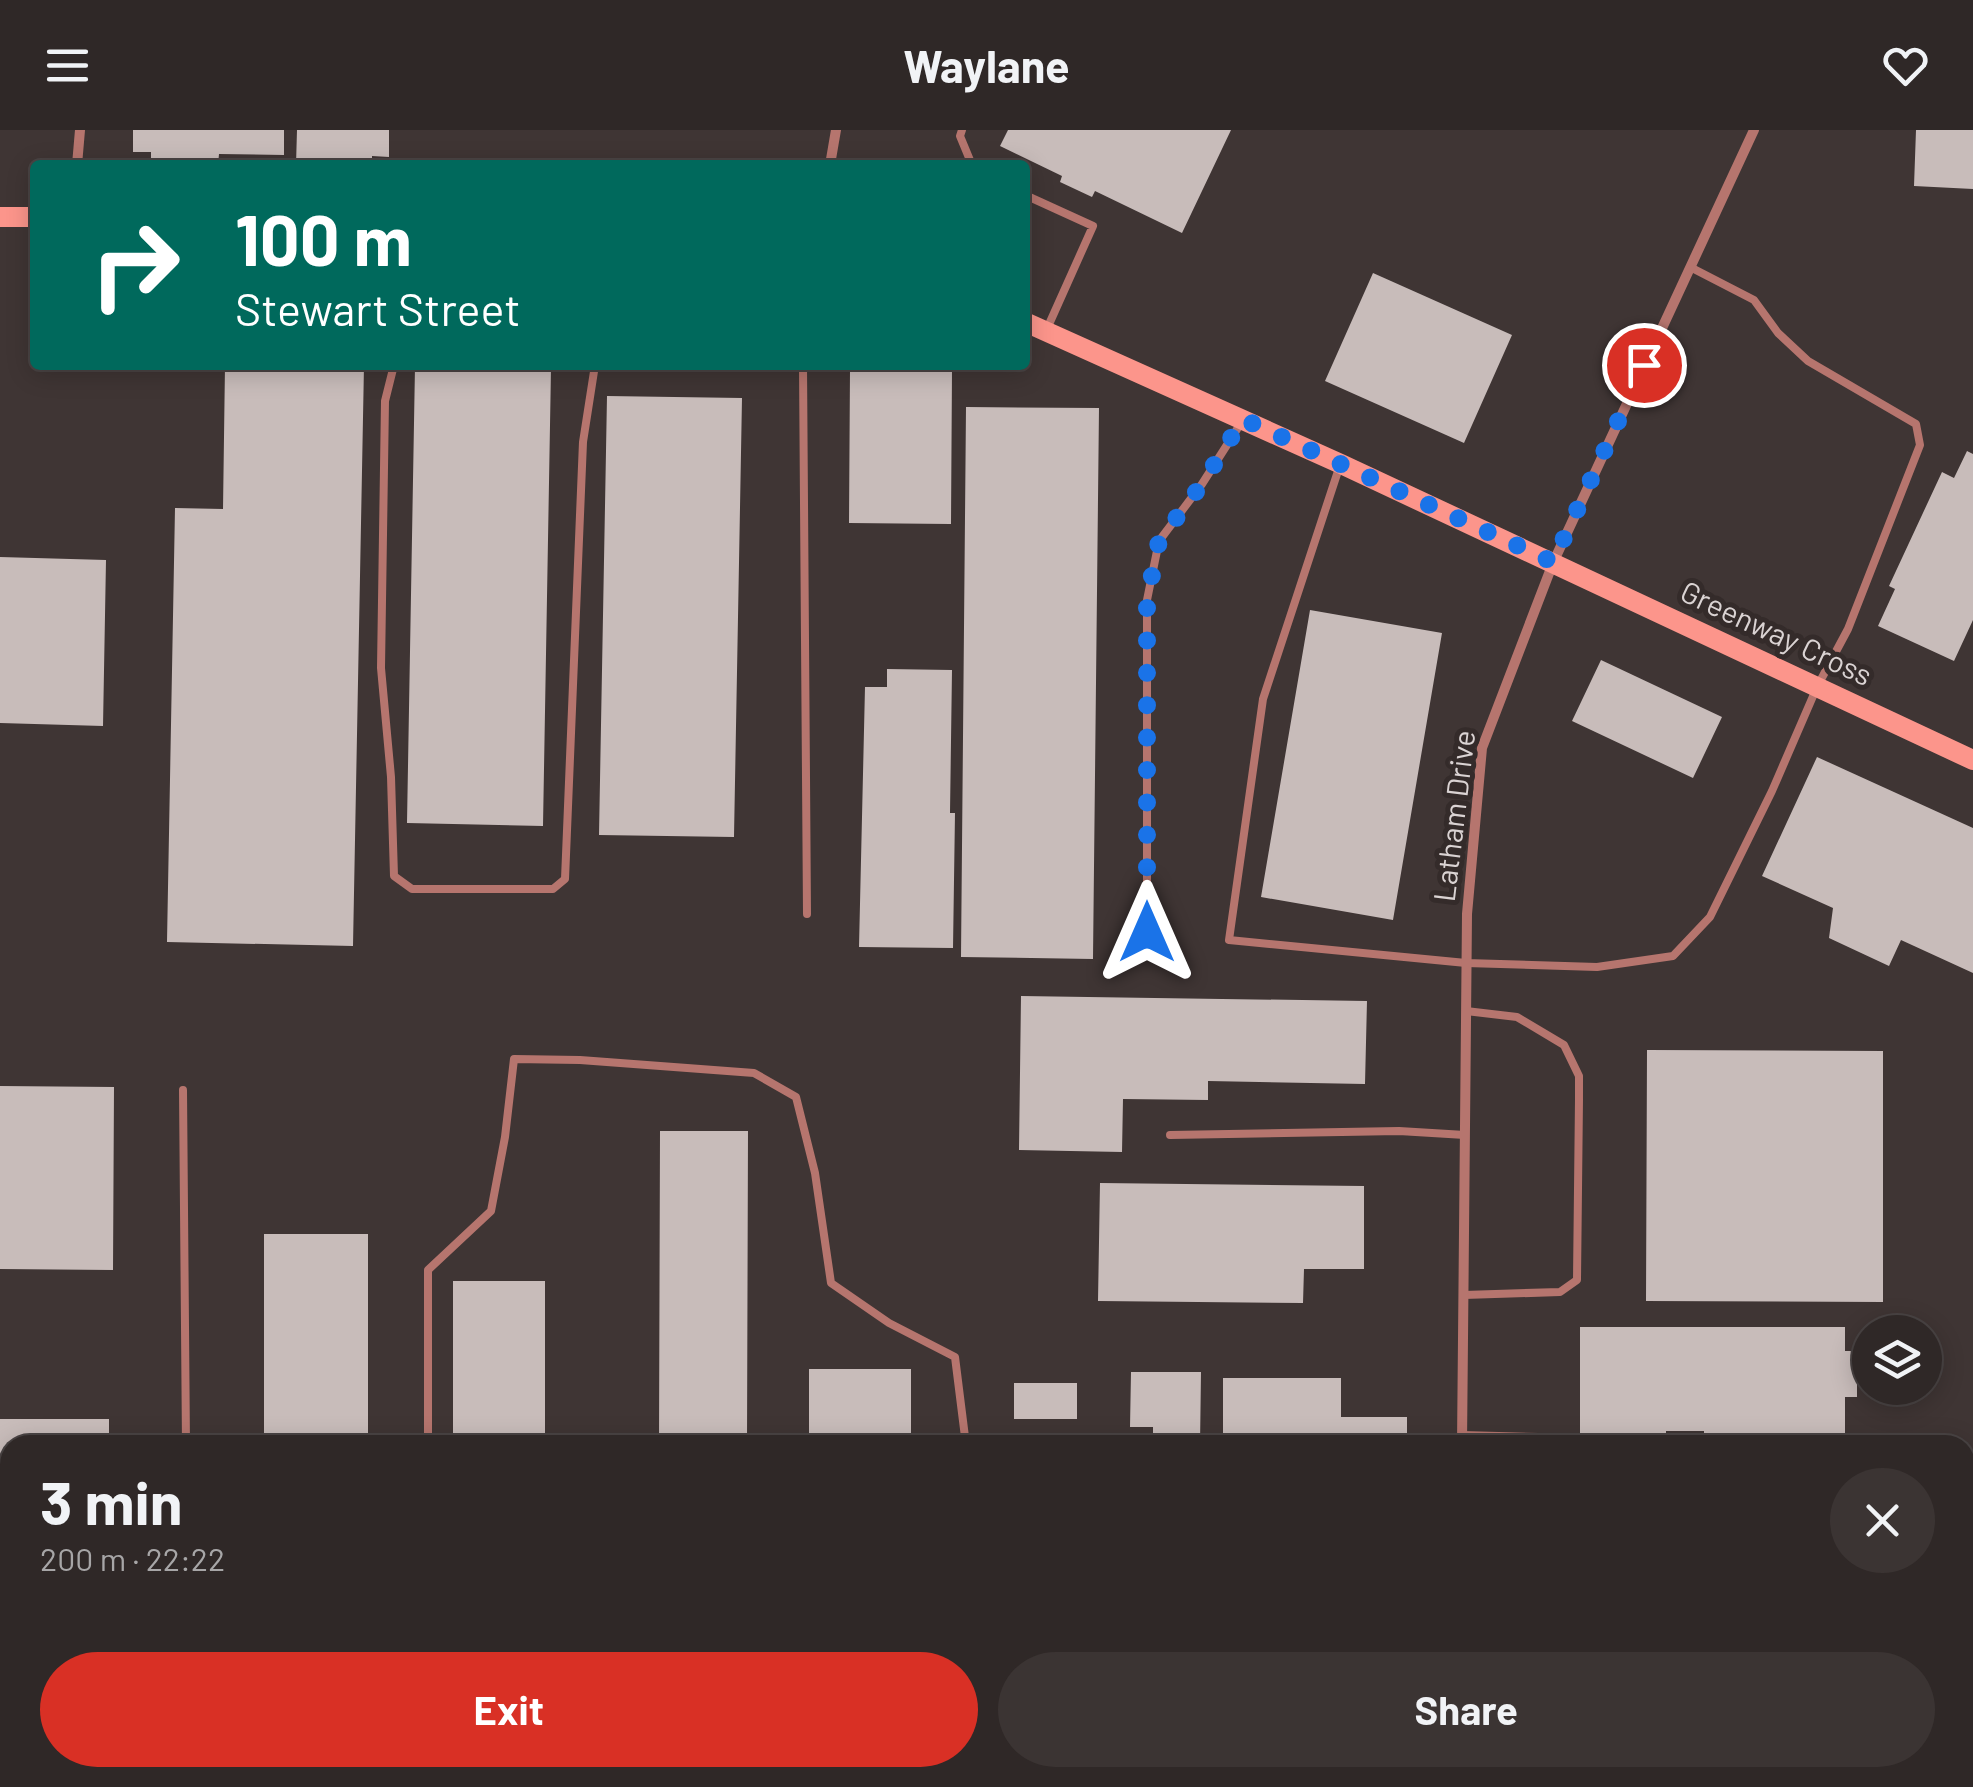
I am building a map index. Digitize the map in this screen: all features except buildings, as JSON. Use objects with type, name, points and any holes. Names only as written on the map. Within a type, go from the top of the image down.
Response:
[{"type":"street","points":[[77,160],[80,130]]},
{"type":"street","points":[[831,160],[836,130]]},
{"type":"street","name":"Latham Drive","points":[[1462,1435],[1467,914],[1482,748],[1553,562],[1754,130]]},
{"type":"street","points":[[0,217],[30,218]]},
{"type":"street","name":"Greenway Cross","points":[[1030,324],[1341,464],[1973,760]]},
{"type":"lane","points":[[962,130],[960,136],[970,160]]},
{"type":"lane","points":[[1030,197],[1093,226],[1046,332]]},
{"type":"lane","points":[[1341,464],[1263,699],[1229,940],[1466,963],[1597,966],[1673,956],[1710,918],[1772,791],[1817,687],[1848,629],[1920,445],[1916,424],[1808,361],[1778,333],[1754,300],[1690,266]]},
{"type":"lane","points":[[393,370],[384,400],[382,668],[394,876],[412,889],[553,890],[565,879],[583,442],[594,370]]},
{"type":"lane","points":[[803,370],[807,914]]},
{"type":"lane","points":[[1147,932],[1147,600],[1159,541],[1202,484],[1243,419]]},
{"type":"lane","points":[[1464,1295],[1560,1292],[1577,1280],[1579,1099],[1579,1076],[1564,1045],[1516,1017],[1466,1011]]},
{"type":"lane","points":[[428,1435],[428,1270],[491,1211],[514,1059],[754,1073],[796,1097],[815,1173],[831,1283],[889,1323],[955,1356],[965,1435]]},
{"type":"lane","points":[[182,1090],[186,1435]]},
{"type":"lane","points":[[1170,1134],[1465,1134]]},
{"type":"route","points":[[1147,932],[1147,600],[1159,541],[1202,484],[1243,419],[1553,562],[1644,365]]}]
